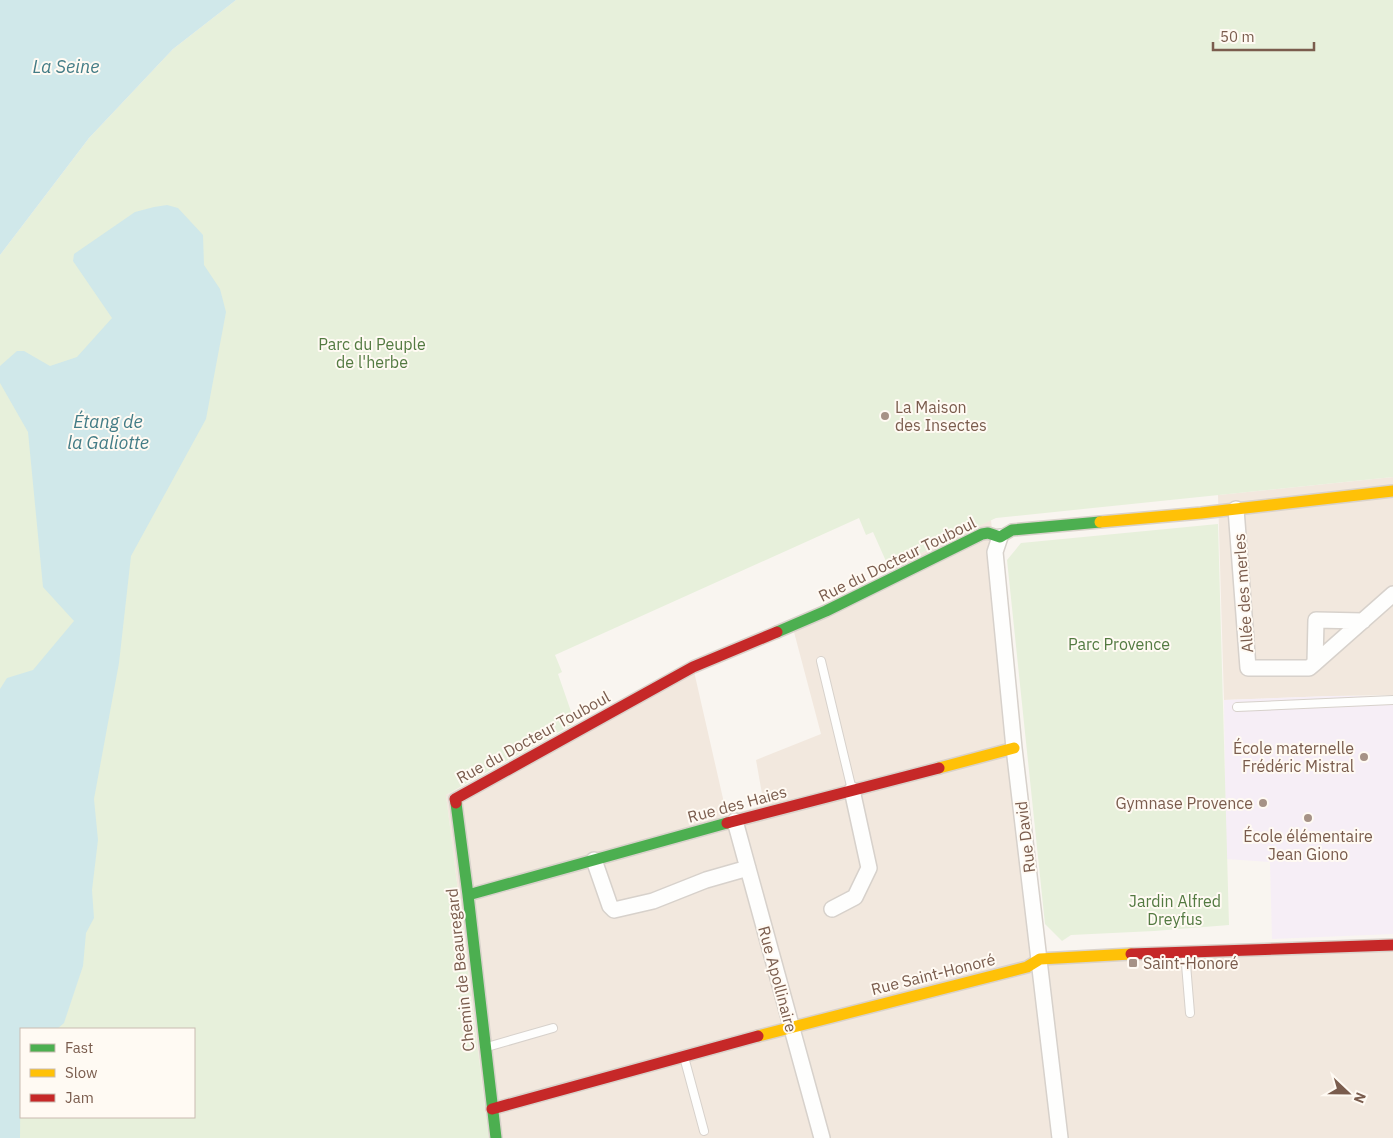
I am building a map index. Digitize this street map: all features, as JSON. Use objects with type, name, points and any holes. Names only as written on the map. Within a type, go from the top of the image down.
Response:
[{"type":"street","name":"Rue du Docteur Touboul","points":[[455,798],[693,667],[826,611],[982,534],[988,533],[1000,536],[1012,530],[1236,509],[1393,490]]},
{"type":"street","name":"Allée des merles","points":[[1236,509],[1248,668],[1309,668],[1315,663]]},
{"type":"street","name":"Rue David","points":[[1000,536],[995,552],[1014,748],[1060,1138]]},
{"type":"street","points":[[1315,663],[1393,594]]},
{"type":"street","points":[[1315,663],[1316,620],[1362,621]]},
{"type":"street","name":"Rue des Haies","points":[[468,895],[735,821],[1014,748]]},
{"type":"street","points":[[832,909],[854,897],[869,868],[852,790]]},
{"type":"street","name":"Chemin de Beauregard","points":[[455,798],[496,1138]]},
{"type":"street","name":"Rue Apollinaire","points":[[735,821],[822,1138]]},
{"type":"street","points":[[594,860],[610,906],[614,910],[654,901],[706,880],[748,868]]},
{"type":"street","name":"Rue Saint-Honoré","points":[[492,1109],[792,1027],[1027,967],[1040,959],[1393,945]]},
{"type":"lane","points":[[821,661],[852,790]]},
{"type":"lane","points":[[1237,707],[1393,700]]},
{"type":"lane","points":[[1185,952],[1190,1013]]},
{"type":"lane","points":[[485,1047],[553,1028]]},
{"type":"lane","points":[[684,1057],[704,1131]]},
{"type":"shaded area","points":[[1393,477],[1393,695],[1224,700],[1218,495]]},
{"type":"shaded area","points":[[991,520],[1032,952],[1393,940],[1393,1138],[489,1138],[446,795],[693,667],[727,816],[764,805],[756,760],[821,734],[794,632],[891,579],[889,568]]},
{"type":"shaded area","name":"École élémentaire Jean Giono","points":[[1393,696],[1393,934],[1272,939],[1270,862],[1226,859],[1224,700]]},
{"type":"green space","name":"Parc du Peuple de l'herbe","points":[[236,0],[1393,0],[1393,477],[996,518],[889,568],[873,532],[866,535],[859,518],[555,655],[562,672],[558,674],[575,723],[446,795],[489,1138],[0,1138],[0,255],[89,138],[173,49]]},
{"type":"green space","name":"Parc Provence","points":[[1218,524],[1229,925],[1071,935],[1062,941],[1045,924],[1007,560],[1021,543]]},
{"type":"water","name":"La Seine","points":[[0,0],[236,0],[173,49],[89,138],[0,255]]},
{"type":"water","name":"Étang de la Galiotte","points":[[167,205],[178,208],[203,235],[204,265],[220,289],[226,312],[206,419],[131,556],[119,663],[94,799],[98,840],[92,890],[94,918],[86,933],[83,966],[64,1023],[58,1028],[20,1028],[20,1138],[0,1138],[0,689],[7,678],[33,670],[74,621],[43,587],[28,432],[0,383],[0,366],[17,351],[24,351],[50,366],[77,357],[112,318],[73,261],[74,254],[135,212]]},
{"type":"traffic: fast","points":[[777,632],[826,611],[982,534],[988,533],[1000,537],[1012,530],[1100,522]]},
{"type":"traffic: fast","points":[[456,803],[496,1138]]},
{"type":"traffic: fast","points":[[468,895],[727,823]]},
{"type":"traffic: slow","points":[[1100,522],[1201,513],[1393,491]]},
{"type":"traffic: slow","points":[[939,768],[1014,748]]},
{"type":"traffic: slow","points":[[758,1036],[1027,967],[1040,959],[1131,954]]},
{"type":"traffic: jam","points":[[456,803],[455,799],[693,667],[777,632]]},
{"type":"traffic: jam","points":[[727,823],[939,768]]},
{"type":"traffic: jam","points":[[1131,954],[1393,945]]},
{"type":"traffic: jam","points":[[492,1109],[758,1036]]},
{"type":"place","name":"La Maison des Insectes","points":[[885,416]]},
{"type":"place","name":"École maternelle Frédéric Mistral","points":[[1364,757]]},
{"type":"place","name":"Gymnase Provence","points":[[1263,803]]},
{"type":"place","name":"École élémentaire Jean Giono","points":[[1308,818]]},
{"type":"place","name":"Saint-Honoré","points":[[1133,963]]},
{"type":"park label","name":"Jardin Alfred Dreyfus","points":[[1175,910]]}]
